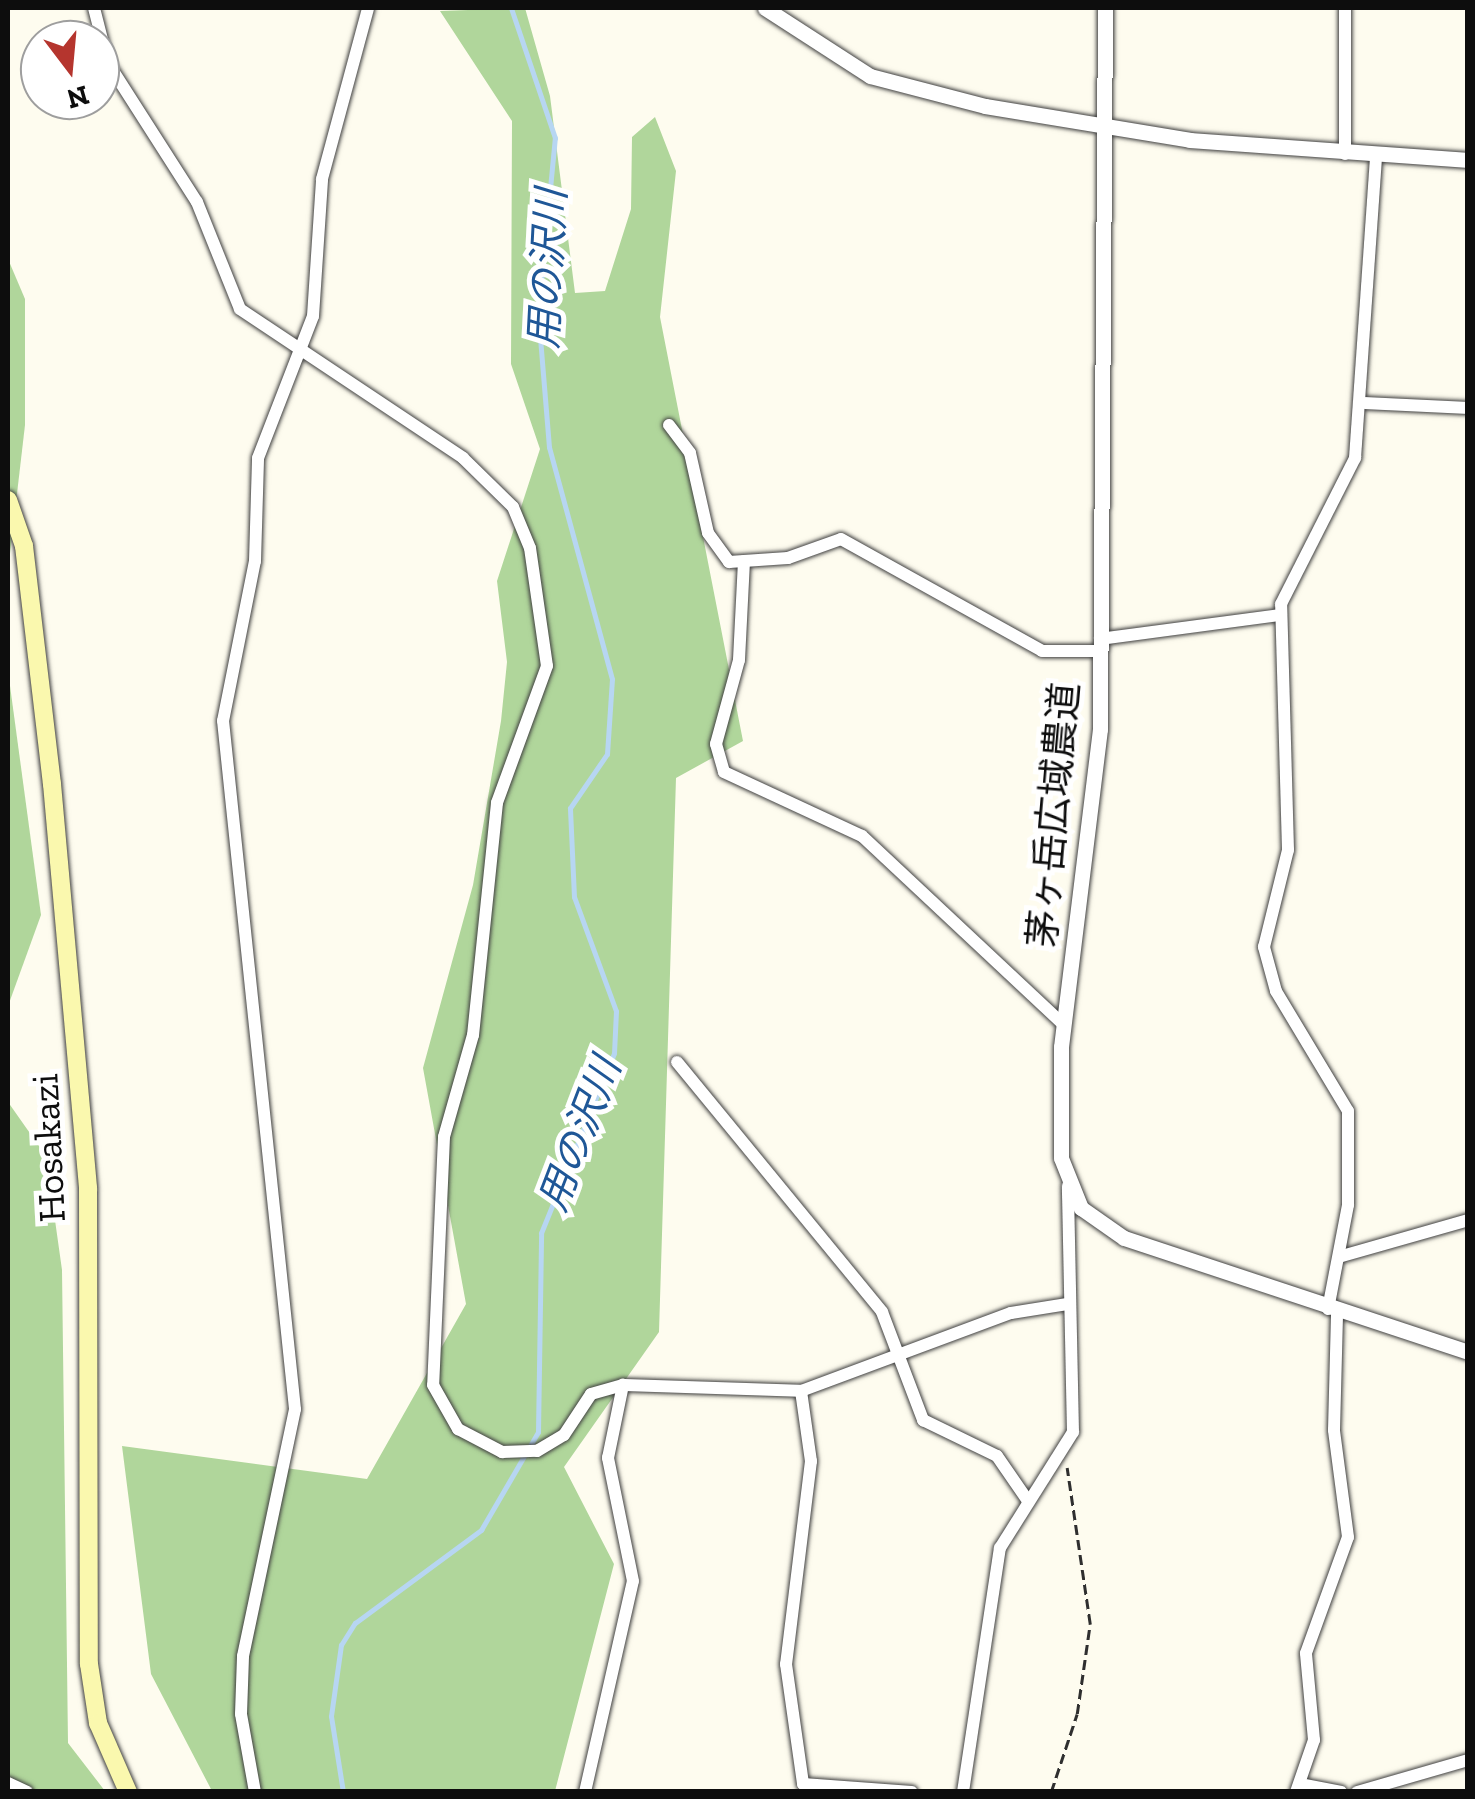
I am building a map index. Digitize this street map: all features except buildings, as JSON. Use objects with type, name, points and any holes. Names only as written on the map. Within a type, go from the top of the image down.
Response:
[{"type":"main road","name":"Hosakazi","points":[[8,500],[24,546],[52,784],[88,1188],[90,1664],[98,1723],[128,1792]]},
{"type":"street","points":[[94,8],[108,63],[213,232],[232,296],[299,353],[502,493],[530,548],[548,666],[497,803],[473,1035],[444,1137],[433,1385],[458,1428],[502,1452],[537,1451],[564,1435],[590,1394],[623,1385],[801,1391],[900,1350],[1067,1304]]},
{"type":"street","points":[[255,1792],[243,1656],[295,1409],[222,720],[255,560],[258,458],[299,353],[320,278],[322,179],[368,8]]},
{"type":"street","points":[[765,8],[870,76],[1104,130],[1345,154],[1468,160]]},
{"type":"street","name":"茅ヶ岳広域農道","points":[[1068,1186],[1059,1111],[1064,1025],[1095,813],[1100,645],[1104,8]]},
{"type":"street","points":[[1345,8],[1345,154]]},
{"type":"street","points":[[1342,1792],[1298,1788],[1314,1740],[1306,1652],[1348,1537],[1334,1430],[1332,1311],[1342,1256],[1348,1111],[1276,991],[1264,947],[1288,850],[1280,615],[1346,490],[1365,403],[1376,155]]},
{"type":"street","points":[[1365,403],[1468,408]]},
{"type":"street","points":[[669,425],[690,452],[720,556],[744,561],[841,540],[1042,650],[1100,645],[1280,615]]},
{"type":"street","points":[[744,561],[740,660],[716,744],[724,772],[862,836],[1064,1025]]},
{"type":"street","points":[[676,1062],[826,1238],[900,1350],[922,1420],[997,1456],[1028,1500]]},
{"type":"street","points":[[963,1792],[991,1579],[1028,1500],[1065,1457],[1073,1432],[1067,1304],[1068,1186]]},
{"type":"street","points":[[1068,1186],[1096,1224],[1124,1238],[1332,1311],[1468,1352]]},
{"type":"street","points":[[1342,1256],[1468,1220]]},
{"type":"street","points":[[585,1792],[633,1581],[608,1458],[623,1385]]},
{"type":"street","points":[[801,1391],[811,1462],[786,1664],[802,1784],[912,1792]]},
{"type":"street","points":[[1356,1792],[1468,1760]]},
{"type":"street","points":[[8,1783],[27,1792]]},
{"type":"path","points":[[1052,1792],[1077,1714],[1090,1624],[1065,1457]]},
{"type":"green space","points":[[525,8],[550,96],[575,293],[605,291],[631,209],[632,137],[655,117],[676,171],[660,317],[743,741],[676,778],[659,1332],[564,1467],[614,1564],[555,1791],[212,1791],[151,1674],[122,1446],[367,1479],[466,1304],[423,1068],[473,885],[501,721],[507,662],[497,581],[540,449],[511,364],[512,121],[440,11]]},
{"type":"green space","points":[[8,259],[25,299],[25,425],[8,571]]},
{"type":"green space","points":[[8,671],[41,915],[8,1006]]},
{"type":"green space","points":[[8,1102],[46,1156],[62,1270],[68,1743],[105,1791],[8,1791]]},
{"type":"waterway","name":"用の沢川","points":[[343,1792],[331,1716],[341,1645],[355,1623],[481,1530],[538,1432],[541,1233],[614,1053],[616,1011],[574,897],[570,808],[607,754],[612,679],[549,447],[538,313],[555,138],[511,8]]}]
